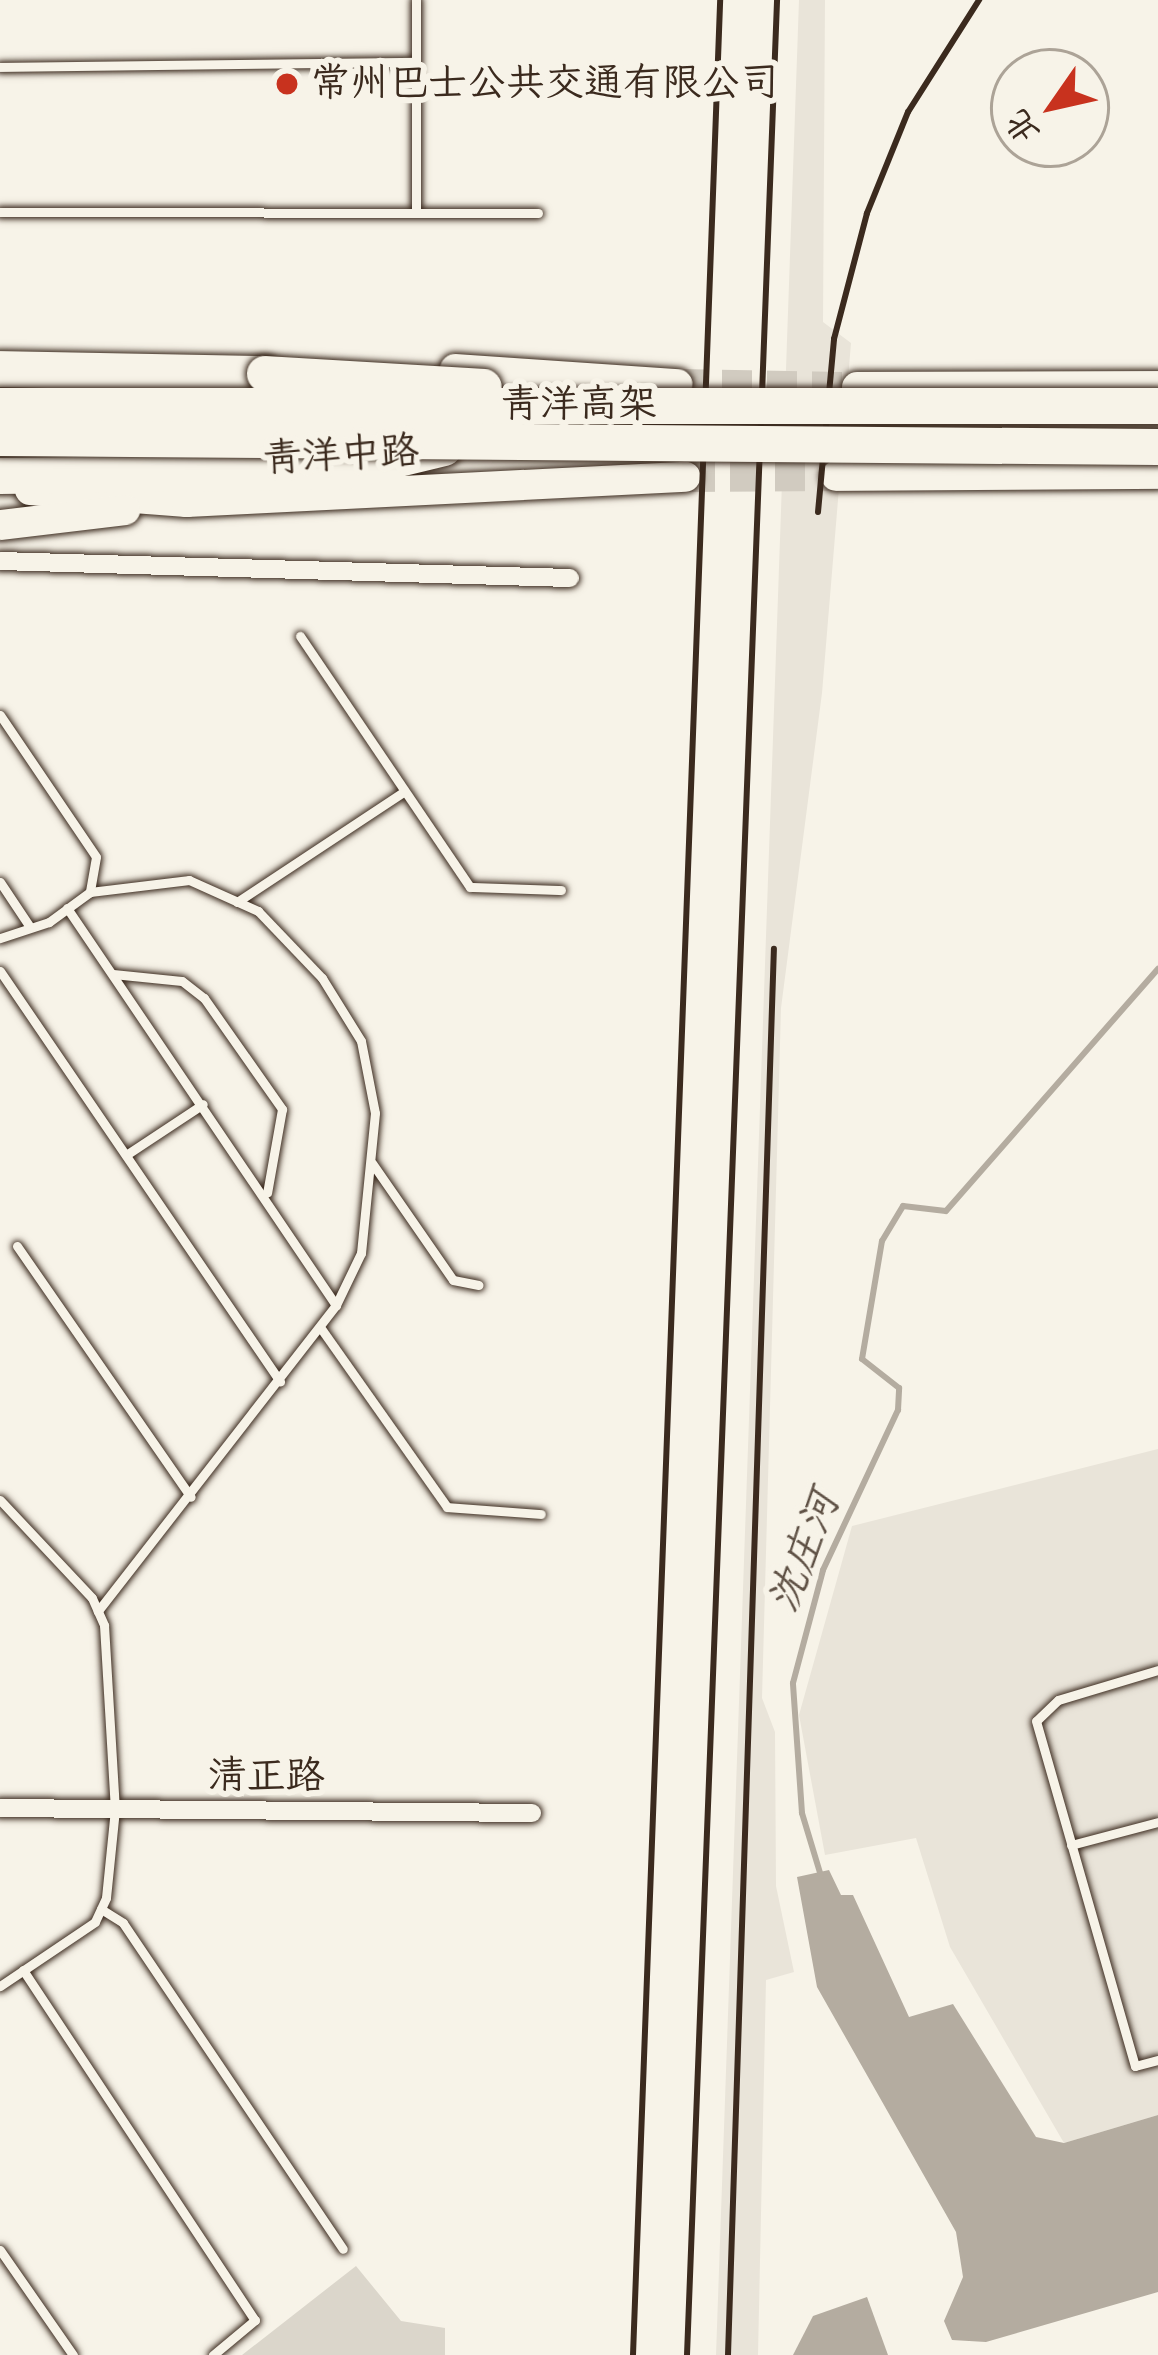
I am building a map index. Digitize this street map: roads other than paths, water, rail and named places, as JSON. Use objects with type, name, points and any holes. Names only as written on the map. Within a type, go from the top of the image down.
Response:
[{"type":"highway","points":[[0,369],[387,376],[675,396]]},
{"type":"highway","name":"青洋高架","points":[[0,406],[675,396],[1158,406]]},
{"type":"highway","name":"青洋高架","points":[[0,438],[452,446],[1158,447]]},
{"type":"highway","points":[[0,476],[349,471],[452,446]]},
{"type":"main road","points":[[0,351],[312,359],[675,396]]},
{"type":"main road","points":[[857,388],[1158,386]]},
{"type":"main road","name":"青洋中路","points":[[0,390],[675,396]]},
{"type":"main road","points":[[836,476],[1158,474]]},
{"type":"main road","name":"青洋中路","points":[[0,488],[187,502],[686,477]]},
{"type":"main road","points":[[0,525],[187,502]]},
{"type":"street","points":[[0,561],[570,578]]},
{"type":"street","name":"清正路","points":[[0,1808],[532,1813]]},
{"type":"lane","points":[[416,0],[416,213]]},
{"type":"lane","points":[[0,67],[416,62]]},
{"type":"lane","points":[[0,212],[538,213]]},
{"type":"lane","points":[[300,636],[470,886],[561,890]]},
{"type":"lane","points":[[0,716],[96,857],[90,892]]},
{"type":"lane","points":[[237,902],[403,792]]},
{"type":"lane","points":[[0,938],[30,927],[90,892],[189,880],[258,911],[322,978],[361,1041],[374,1113],[361,1253],[336,1305],[98,1611]]},
{"type":"lane","points":[[0,882],[30,927]]},
{"type":"lane","points":[[67,908],[266,1194],[336,1305]]},
{"type":"lane","points":[[0,971],[280,1382]]},
{"type":"lane","points":[[113,974],[182,981],[243,1054],[281,1109],[283,1134],[266,1194]]},
{"type":"lane","points":[[126,1155],[203,1104]]},
{"type":"lane","points":[[371,1162],[453,1280],[479,1285]]},
{"type":"lane","points":[[17,1246],[191,1497]]},
{"type":"lane","points":[[320,1327],[447,1507],[542,1514]]},
{"type":"lane","points":[[0,1501],[98,1611],[115,1809],[101,1909],[95,1922],[0,1986]]},
{"type":"lane","points":[[1158,1670],[1058,1700],[1036,1721],[1135,2066],[1158,2060]]},
{"type":"lane","points":[[1071,1846],[1158,1822]]},
{"type":"lane","points":[[101,1909],[123,1923],[343,2249]]},
{"type":"lane","points":[[23,1970],[255,2320],[213,2355]]},
{"type":"lane","points":[[0,2250],[73,2355]]},
{"type":"waterway","name":"沈庄河","points":[[821,1876],[802,1813],[793,1683],[823,1570],[898,1410],[899,1388],[862,1359],[882,1241],[903,1206],[946,1211],[1158,969]]},
{"type":"tunnel","points":[[677,384],[857,387]]},
{"type":"tunnel","points":[[685,477],[836,476]]},
{"type":"railway","points":[[633,2355],[720,0]]},
{"type":"railway","points":[[687,2355],[777,0]]},
{"type":"railway","points":[[818,512],[834,339],[867,213],[908,112],[979,0]]},
{"type":"railway","points":[[728,2355],[774,949]]},
{"type":"place","name":"常州巴士公共交通有限公司","points":[[287,84]]}]
